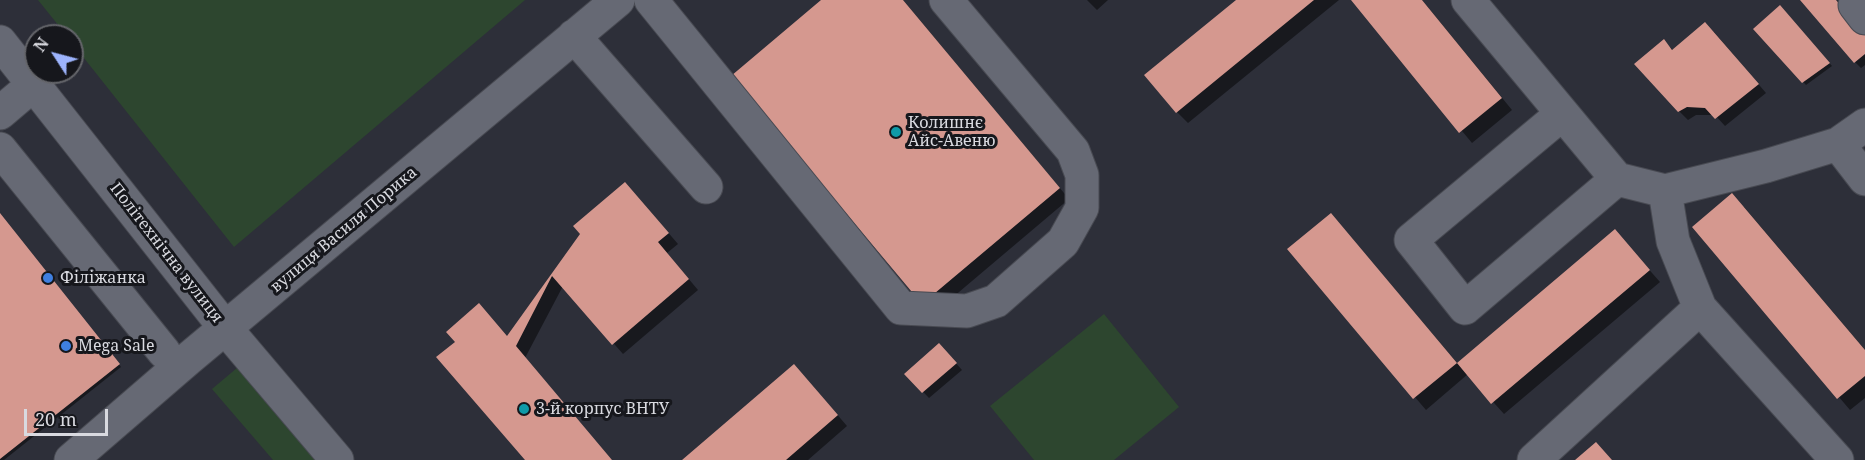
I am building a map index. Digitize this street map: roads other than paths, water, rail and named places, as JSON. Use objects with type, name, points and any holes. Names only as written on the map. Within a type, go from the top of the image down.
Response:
[{"type":"street","name":"вулиця Василя Порика","points":[[71,460],[188,359],[618,0]]},
{"type":"street","points":[[651,0],[901,308],[967,311],[996,301],[1063,242],[1082,208],[1082,175],[1073,151],[946,0]]},
{"type":"street","points":[[1468,0],[1617,179],[1665,191],[1766,166],[1838,144],[1865,125]]},
{"type":"street","points":[[1860,0],[1855,5],[1865,18]]},
{"type":"street","points":[[574,36],[706,188]]},
{"type":"street","name":"Політехнічна вулиця","points":[[0,42],[226,329],[337,460]]},
{"type":"street","points":[[0,113],[33,85]]},
{"type":"street","points":[[1562,114],[1411,240],[1465,308],[1617,179]]},
{"type":"street","points":[[1838,144],[1865,179]]},
{"type":"street","points":[[0,149],[164,351]]},
{"type":"street","points":[[1665,191],[1673,241],[1700,308],[1837,460]]},
{"type":"street","points":[[1534,460],[1700,308]]},
{"type":"place","name":"Колишнє Айс-Авеню","points":[[896,132]]},
{"type":"place","name":"Філіжанка","points":[[48,278]]},
{"type":"place","name":"Mega Sale","points":[[66,346]]},
{"type":"place","name":"3-й корпус ВНТУ","points":[[524,409]]}]
